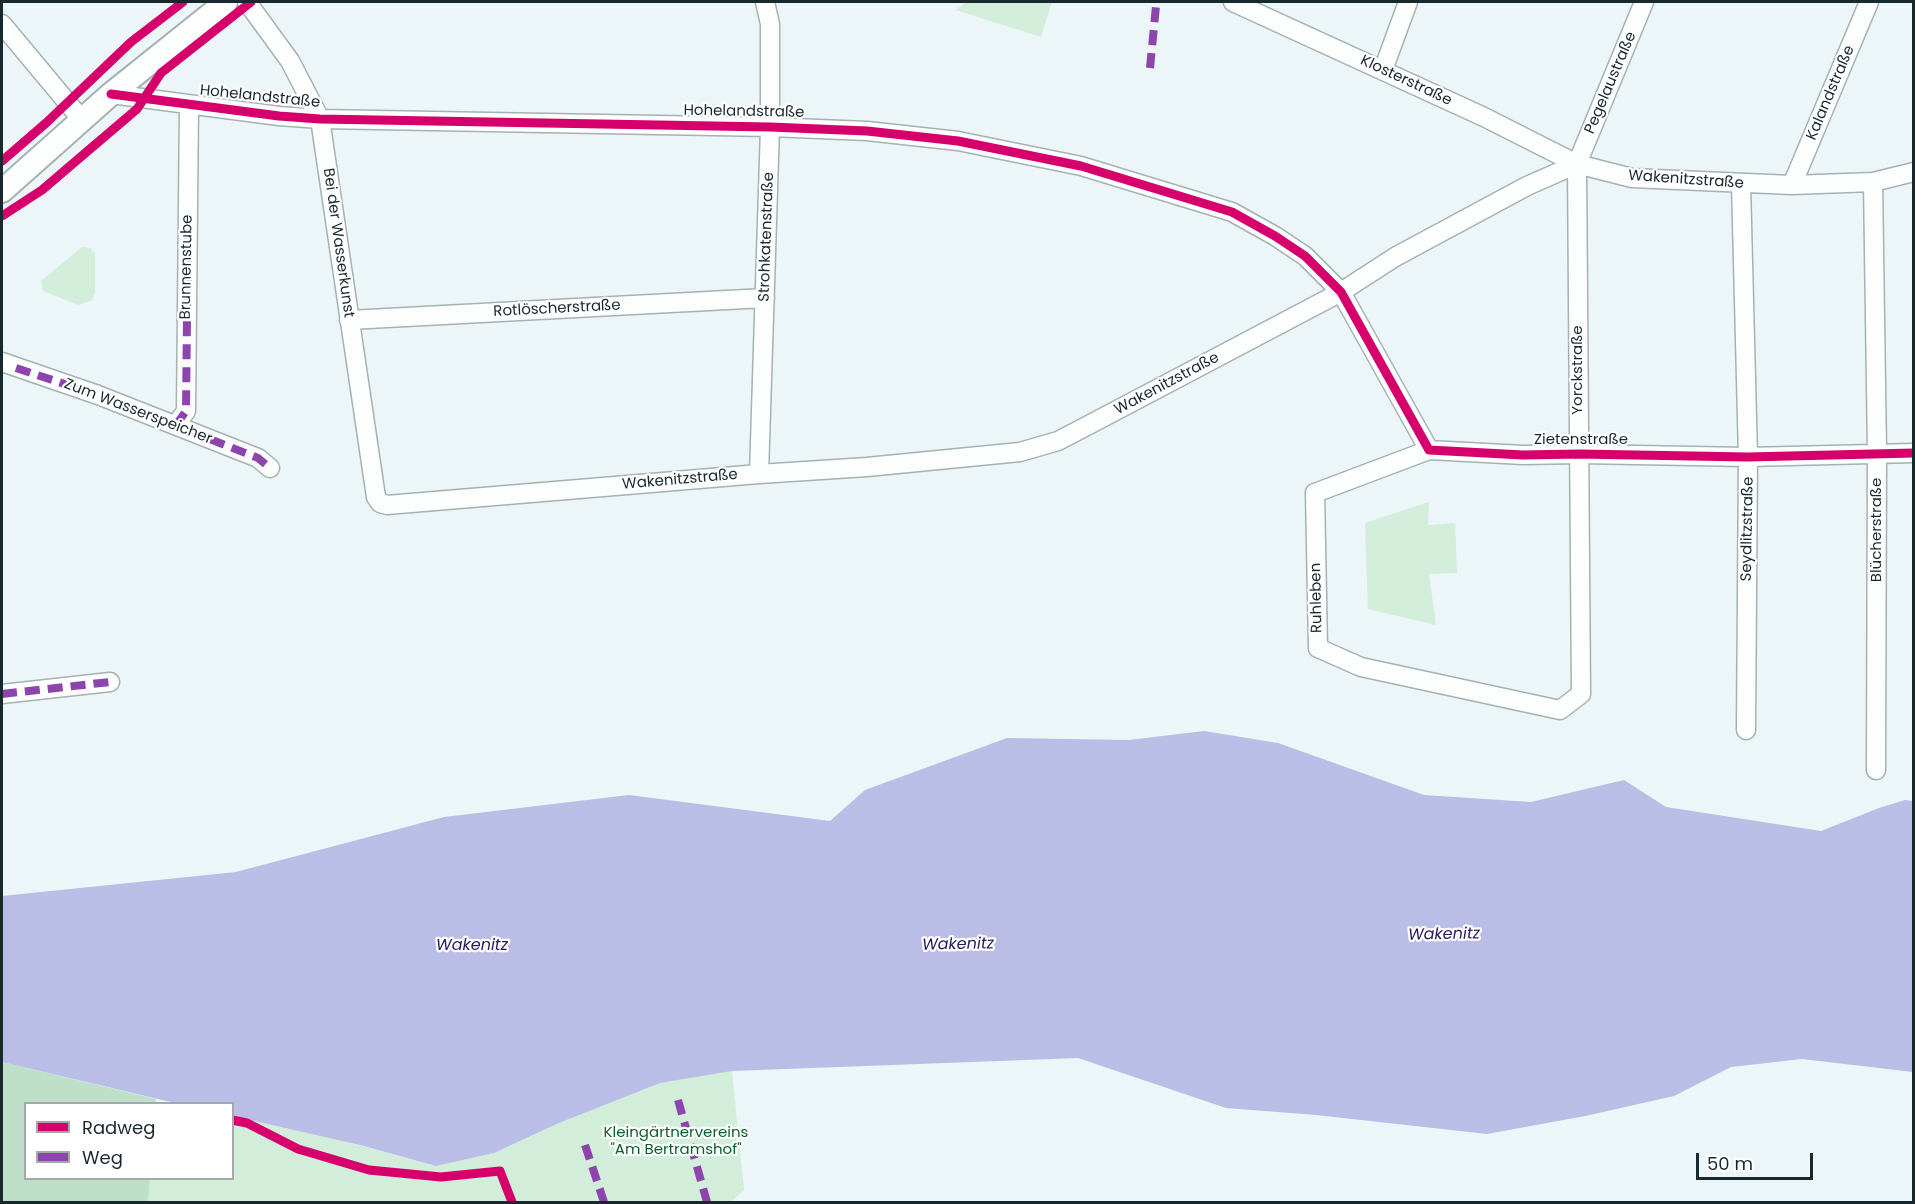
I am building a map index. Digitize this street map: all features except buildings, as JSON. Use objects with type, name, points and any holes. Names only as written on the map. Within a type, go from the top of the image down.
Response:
[{"type":"main road","points":[[2,190],[111,94],[226,2]]},
{"type":"street","name":"Bei der Wasserkunst","points":[[247,2],[291,61],[320,119],[376,497],[380,503]]},
{"type":"street","name":"Strohkatenstraße","points":[[759,474],[770,128],[770,24],[765,2]]},
{"type":"street","name":"Klosterstraße","points":[[1233,2],[1484,117],[1577,164]]},
{"type":"street","points":[[1383,70],[1408,2]]},
{"type":"street","name":"Pegelaustraße","points":[[1577,164],[1644,2]]},
{"type":"street","name":"Kalandstraße","points":[[1792,185],[1869,2]]},
{"type":"street","points":[[2,24],[82,120]]},
{"type":"street","name":"Hohelandstraße","points":[[111,94],[279,116],[320,119],[867,131],[958,141],[1091,168],[1232,212],[1305,256],[1341,292]]},
{"type":"street","name":"Brunnenstube","points":[[176,425],[186,411],[189,105]]},
{"type":"street","name":"Wakenitzstraße","points":[[380,503],[398,504],[867,467],[1020,452],[1058,441],[1341,292],[1395,257],[1527,186],[1577,164],[1632,178],[1741,184],[1873,182],[1914,172]]},
{"type":"street","name":"Yorckstraße","points":[[1560,710],[1581,694],[1577,164]]},
{"type":"street","name":"Blücherstraße","points":[[1873,182],[1877,453],[1876,770]]},
{"type":"street","name":"Seydlitzstraße","points":[[1741,184],[1748,457],[1746,730]]},
{"type":"street","points":[[1341,292],[1429,450]]},
{"type":"street","name":"Rotlöscherstraße","points":[[349,320],[765,298]]},
{"type":"street","name":"Zum Wasserspeicher","points":[[2,362],[176,425],[258,458],[270,468]]},
{"type":"street","name":"Zietenstraße","points":[[1429,450],[1523,455],[1748,457],[1914,453]]},
{"type":"street","name":"Ruhleben","points":[[1429,450],[1314,493],[1318,648],[1361,667],[1560,710]]},
{"type":"street","points":[[2,694],[110,682]]},
{"type":"green space","points":[[966,2],[1052,2],[1041,37],[956,10]]},
{"type":"green space","points":[[82,247],[90,248],[95,253],[95,292],[92,300],[79,305],[43,291],[41,281]]},
{"type":"green space","points":[[1429,502],[1428,525],[1455,523],[1457,573],[1429,574],[1436,625],[1368,609],[1365,523]]},
{"type":"green space","points":[[2,1062],[156,1099],[155,1102],[24,1102],[24,1180],[150,1180],[148,1202],[2,1202]]},
{"type":"green space","name":"Kleingärtnervereins \"Am Bertramshof\"","points":[[732,1071],[744,1190],[731,1202],[148,1202],[150,1180],[234,1180],[234,1111],[436,1166],[494,1153],[559,1123],[660,1083]]},
{"type":"water","name":"Wakenitz","points":[[1204,731],[1278,743],[1424,795],[1531,802],[1624,780],[1666,807],[1821,831],[1879,808],[1905,800],[1913,801],[1913,1072],[1802,1059],[1731,1067],[1674,1096],[1585,1116],[1487,1134],[1316,1115],[1226,1108],[1078,1058],[732,1071],[660,1083],[559,1123],[494,1153],[436,1166],[360,1145],[234,1116],[234,1102],[171,1102],[2,1062],[2,896],[236,872],[444,817],[629,795],[830,821],[865,790],[1007,738],[1129,740]]},
{"type":"marked path","points":[[1150,68],[1158,2]]},
{"type":"marked path","points":[[176,425],[186,411],[188,221]]},
{"type":"marked path","points":[[16,368],[98,395],[258,458],[270,468]]},
{"type":"marked path","points":[[2,694],[110,682]]},
{"type":"marked path","points":[[678,1100],[707,1202]]},
{"type":"marked path","points":[[585,1145],[604,1202]]},
{"type":"cycle path","points":[[2,161],[46,123],[131,42],[183,2]]},
{"type":"cycle path","points":[[2,216],[42,190],[137,109],[161,73],[251,2]]},
{"type":"cycle path","points":[[111,94],[279,116],[320,119],[770,127],[867,131],[958,141],[1081,166],[1232,212],[1275,236],[1305,256],[1341,292],[1429,450],[1523,455],[1748,457],[1914,453]]},
{"type":"cycle path","points":[[234,1120],[247,1123],[298,1149],[369,1170],[441,1177],[500,1171],[512,1202]]}]
